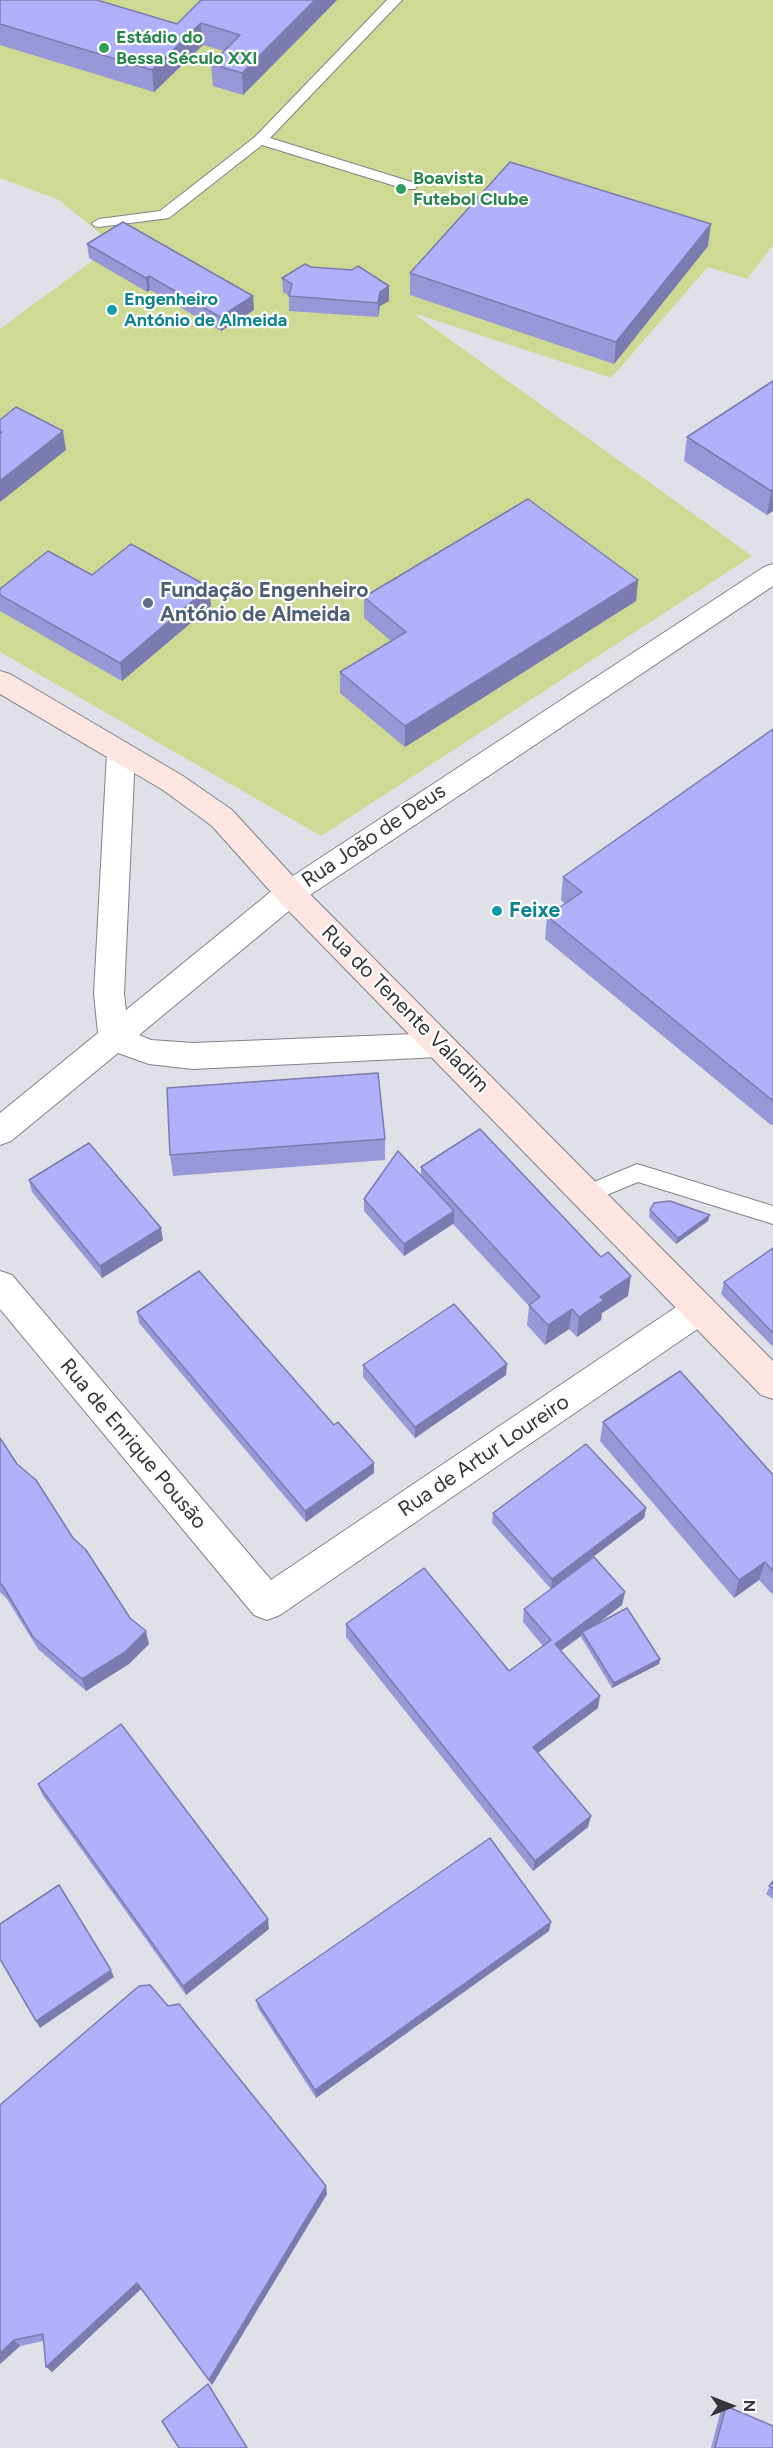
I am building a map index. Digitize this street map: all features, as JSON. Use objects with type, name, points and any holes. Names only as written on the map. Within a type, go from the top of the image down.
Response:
[{"type":"main road","name":"Rua do Tenente Valadim","points":[[0,681],[173,783],[222,818],[290,893],[773,1384]]},
{"type":"street","name":"Rua João de Deus","points":[[0,1132],[290,893],[773,573]]},
{"type":"street","points":[[121,753],[109,994],[114,1038],[149,1052],[193,1056],[440,1045]]},
{"type":"street","name":"Rua de Enrique Pousão","points":[[0,1285],[267,1603]]},
{"type":"street","name":"Rua de Artur Loureiro","points":[[267,1603],[700,1309]]},
{"type":"lane","points":[[99,223],[164,215],[260,141],[395,0]]},
{"type":"lane","points":[[260,141],[410,186]]},
{"type":"lane","points":[[587,1194],[637,1173],[773,1215]]},
{"type":"green space","points":[[0,0],[773,0],[773,245],[747,279],[708,267],[611,378],[413,313],[752,556],[321,836],[0,652],[0,329],[114,245],[59,200],[0,178]]},
{"type":"building","points":[[0,0],[97,0],[177,24],[201,0],[315,0],[242,73],[211,64],[240,35],[201,23],[152,70],[0,24]]},
{"type":"building","points":[[510,162],[711,224],[616,342],[410,273]]},
{"type":"building","points":[[123,222],[253,296],[220,317],[87,244]]},
{"type":"building","points":[[305,264],[311,267],[352,270],[358,266],[389,286],[380,292],[378,303],[289,296],[292,284],[282,278]]},
{"type":"building","points":[[773,381],[773,490],[771,491],[687,437]]},
{"type":"building","points":[[16,407],[63,431],[0,481],[0,434],[2,432],[0,432],[0,420]]},
{"type":"building","points":[[528,499],[638,580],[405,726],[340,672],[406,632],[364,597]]},
{"type":"building","points":[[131,544],[209,587],[120,663],[0,595],[0,589],[48,551],[92,575]]},
{"type":"building","points":[[773,729],[773,1101],[547,916],[582,892],[563,877]]},
{"type":"building","points":[[378,1073],[385,1139],[170,1155],[167,1088]]},
{"type":"building","points":[[480,1129],[601,1257],[608,1252],[631,1276],[600,1297],[604,1300],[579,1317],[572,1309],[548,1325],[529,1305],[540,1297],[421,1167]]},
{"type":"building","points":[[89,1143],[161,1228],[100,1266],[29,1180]]},
{"type":"building","points":[[398,1151],[454,1211],[404,1244],[364,1199]]},
{"type":"building","points":[[670,1201],[710,1215],[678,1238],[650,1210],[654,1203]]},
{"type":"building","points":[[773,1248],[773,1333],[724,1282]]},
{"type":"building","points":[[199,1271],[334,1425],[338,1422],[374,1463],[305,1511],[137,1312]]},
{"type":"building","points":[[454,1304],[507,1364],[415,1427],[363,1365]]},
{"type":"building","points":[[680,1371],[773,1475],[773,1571],[765,1562],[739,1580],[603,1422]]},
{"type":"building","points":[[0,1438],[17,1464],[36,1480],[73,1538],[86,1550],[130,1618],[146,1631],[125,1652],[82,1679],[33,1637],[0,1583]]},
{"type":"building","points":[[586,1444],[646,1508],[552,1579],[493,1513]]},
{"type":"building","points":[[594,1557],[625,1592],[555,1644],[600,1696],[533,1747],[591,1816],[535,1861],[346,1624],[424,1568],[509,1671],[551,1640],[524,1609]]},
{"type":"building","points":[[627,1608],[660,1659],[614,1683],[582,1632]]},
{"type":"building","points":[[121,1724],[268,1919],[183,1986],[38,1784]]},
{"type":"building","points":[[490,1838],[551,1922],[315,2090],[256,2000]]},
{"type":"building","points":[[59,1885],[111,1970],[36,2021],[0,1959],[0,1924]]},
{"type":"building","points":[[150,1985],[168,2006],[179,2004],[326,2186],[209,2380],[137,2283],[46,2367],[43,2334],[14,2340],[0,2353],[0,2105],[139,1986]]},
{"type":"building","points":[[208,2384],[247,2448],[179,2448],[162,2421]]},
{"type":"building","points":[[726,2406],[773,2426],[773,2448],[715,2448]]},
{"type":"place","name":"Estádio do Bessa Século XXI","points":[[104,48]]},
{"type":"place","name":"Boavista Futebol Clube","points":[[401,189]]},
{"type":"place","name":"Engenheiro António de Almeida","points":[[112,310]]},
{"type":"place","name":"Fundação Engenheiro António de Almeida","points":[[148,603]]},
{"type":"place","name":"Feixe","points":[[497,911]]}]
